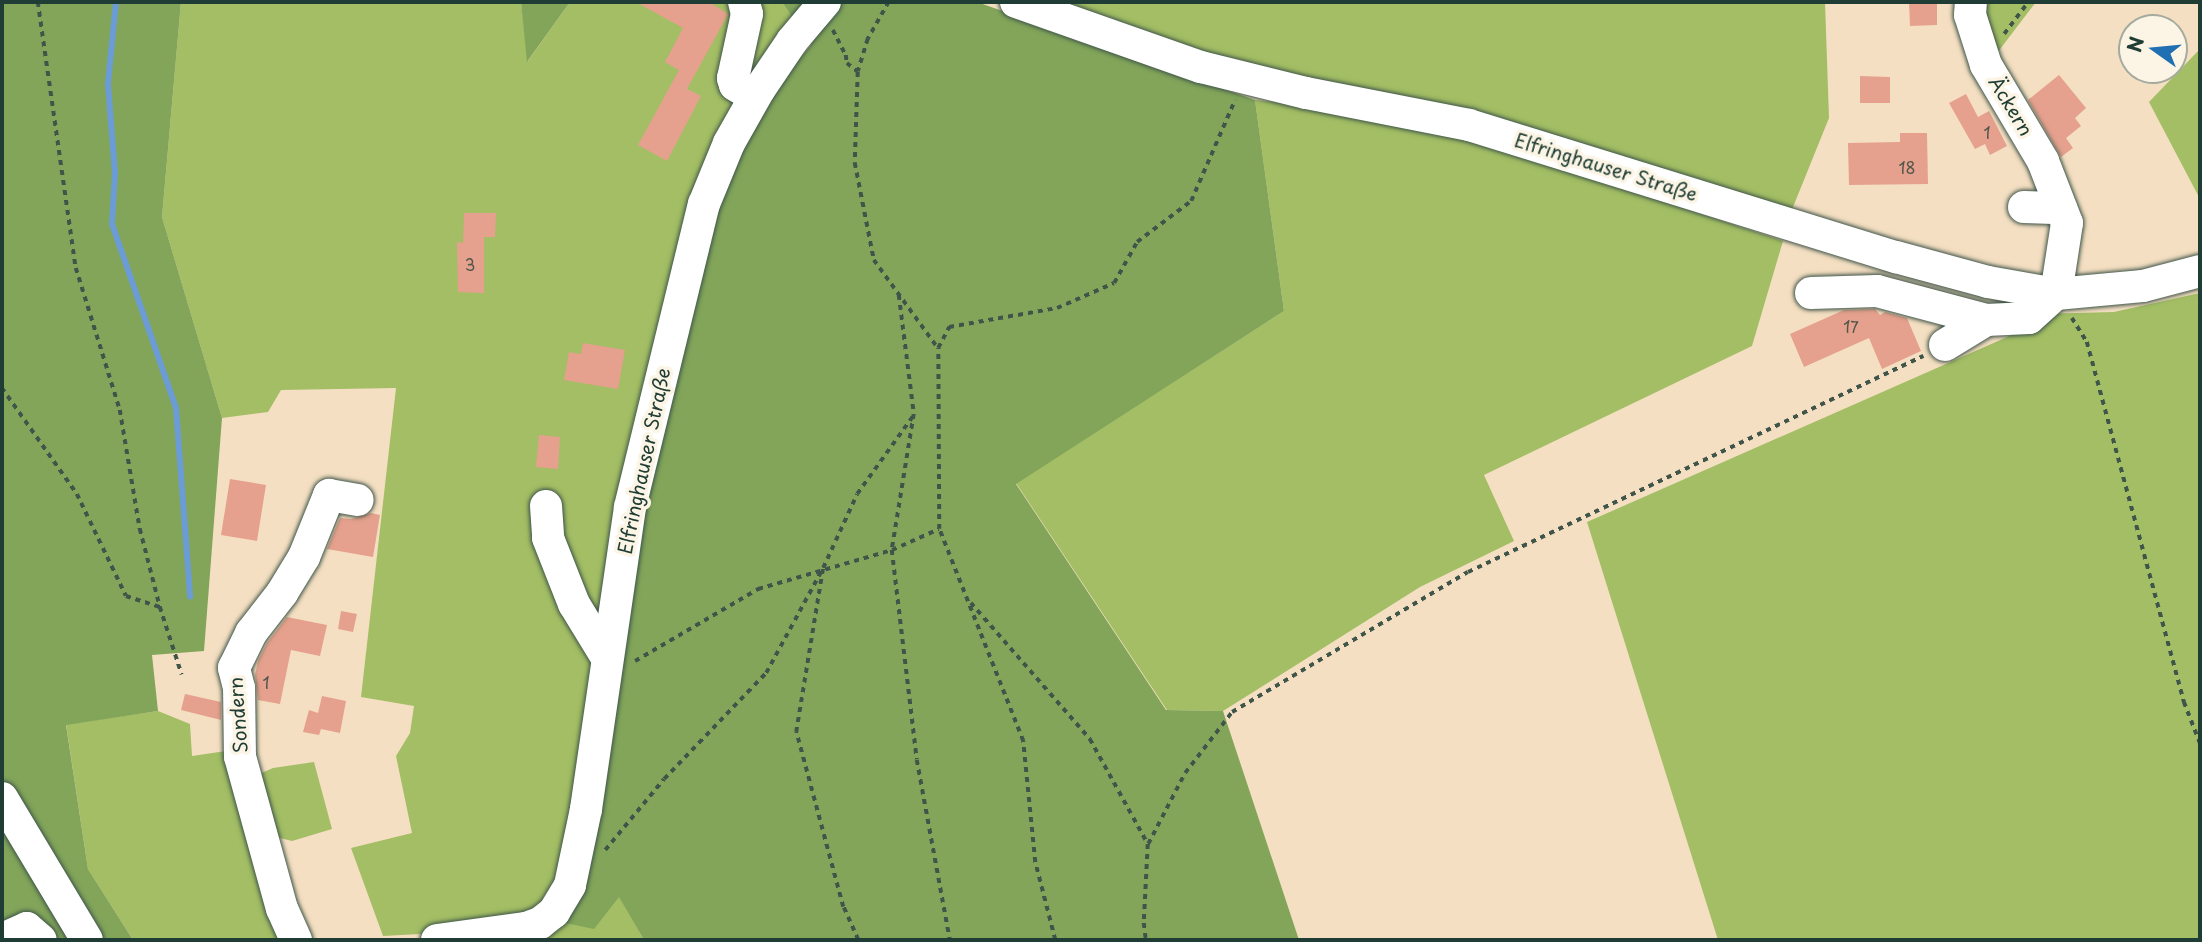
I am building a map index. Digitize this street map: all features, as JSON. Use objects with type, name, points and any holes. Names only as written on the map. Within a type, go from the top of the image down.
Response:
[{"type":"street","points":[[744,2],[747,14],[733,78],[735,85],[755,97]]},
{"type":"street","name":"Elfringhauser Straße","points":[[1016,2],[1244,79],[1469,125],[1896,257],[1988,282],[2056,293],[2143,286],[2200,271]]},
{"type":"street","name":"Äckern","points":[[1971,2],[1970,15],[1984,60],[2043,161],[2067,222],[2056,293]]},
{"type":"street","name":"Elfringhauser Straße","points":[[437,940],[526,928],[540,923],[563,899],[576,869],[630,507],[704,204],[729,143],[755,97],[792,41],[822,4]]},
{"type":"street","points":[[2024,207],[2061,208]]},
{"type":"street","points":[[1811,293],[1877,291],[1986,320],[2029,318],[2056,293]]},
{"type":"street","points":[[1945,345],[1986,320]]},
{"type":"street","name":"Sondern","points":[[296,940],[282,909],[240,757],[239,688],[234,668],[251,633],[282,593],[304,557],[329,495],[358,500]]},
{"type":"street","points":[[546,506],[548,538],[569,593],[606,669]]},
{"type":"street","points":[[2,798],[87,940]]},
{"type":"street","points":[[2,939],[27,928],[41,940]]},
{"type":"path","points":[[38,2],[76,268],[120,410],[140,529],[160,607],[182,675]]},
{"type":"path","points":[[889,2],[868,39],[858,72],[855,163],[874,260],[938,348]]},
{"type":"path","points":[[1984,60],[2028,2]]},
{"type":"path","points":[[822,4],[846,55],[847,63],[858,72]]},
{"type":"path","points":[[1055,940],[1035,862],[1023,741],[939,529],[938,348],[949,327],[1057,308],[1114,283],[1137,242],[1191,201],[1244,79]]},
{"type":"path","points":[[2056,293],[2087,342],[2184,702],[2200,743]]},
{"type":"path","points":[[899,295],[914,414],[892,550],[917,760],[950,940]]},
{"type":"path","points":[[1146,940],[1144,923],[1148,844],[1185,773],[1232,712],[1468,572],[1855,391],[1945,345]]},
{"type":"path","points":[[2,388],[77,494],[126,596],[160,607]]},
{"type":"path","points":[[576,869],[604,852],[664,779],[766,673],[822,568],[857,494],[914,414]]},
{"type":"path","points":[[606,669],[758,589],[822,568],[892,550],[939,529]]},
{"type":"path","points":[[822,568],[796,732],[843,907],[858,940]]},
{"type":"path","points":[[969,601],[1090,739],[1148,844]]},
{"type":"green space","points":[[2,2],[181,2],[162,217],[222,418],[204,651],[152,655],[158,711],[66,725],[88,869],[133,940],[91,940],[2,790]]},
{"type":"green space","points":[[181,2],[521,2],[528,61],[570,2],[782,2],[797,24],[567,861],[544,910],[457,932],[383,936],[351,848],[412,833],[396,756],[410,733],[414,706],[361,697],[396,388],[281,390],[268,412],[222,418],[162,217]]},
{"type":"green space","points":[[521,2],[570,2],[527,62]]},
{"type":"green space","points":[[782,2],[977,2],[1255,100],[1284,311],[1016,484],[1166,710],[1223,711],[1299,940],[644,940],[619,897],[594,929],[556,921],[638,508],[712,204],[774,89],[811,45]]},
{"type":"green space","points":[[1046,2],[1825,2],[1829,118],[1791,212],[1299,82]]},
{"type":"green space","points":[[1981,2],[2036,2],[1991,61]]},
{"type":"green space","points":[[2200,49],[2200,199],[2149,102],[2166,84],[2188,84],[2188,61]]},
{"type":"green space","points":[[1255,100],[1295,104],[1476,140],[1783,241],[1752,346],[1484,475],[1514,541],[1420,587],[1223,711],[1167,710],[1016,483],[1284,311]]},
{"type":"green space","points":[[2200,293],[2200,940],[1718,940],[1587,522],[2023,330],[2038,314],[2114,312]]},
{"type":"green space","points":[[158,711],[190,724],[192,756],[233,750],[291,940],[133,940],[88,869],[66,724]]},
{"type":"green space","points":[[314,762],[332,829],[292,841],[276,837],[259,774],[273,768]]},
{"type":"green space","points":[[2,808],[82,940],[4,940]]},
{"type":"green space","points":[[619,896],[644,940],[545,940],[543,935],[556,921]]},
{"type":"building","points":[[636,2],[709,2],[728,14],[687,89],[701,96],[667,161],[638,145],[679,70],[665,62],[683,28]]},
{"type":"building","points":[[1909,2],[1937,2],[1937,25],[1910,26]]},
{"type":"building","points":[[2059,75],[2086,108],[2075,118],[2081,126],[2066,138],[2073,148],[2061,157],[2028,100]]},
{"type":"building","points":[[1860,76],[1890,77],[1890,103],[1860,103]]},
{"type":"building","points":[[1966,94],[1978,117],[1989,111],[2007,146],[1990,155],[1985,144],[1975,149],[1949,103]]},
{"type":"building","points":[[1900,133],[1927,133],[1928,184],[1849,185],[1848,143],[1900,142]]},
{"type":"building","points":[[464,213],[496,213],[495,237],[484,237],[484,293],[458,292],[457,242],[463,243]]},
{"type":"building","points":[[1875,309],[1880,315],[1885,312],[1907,318],[1921,351],[1882,369],[1869,338],[1804,367],[1790,334],[1844,310]]},
{"type":"building","points":[[583,343],[625,350],[618,389],[564,380],[569,352],[581,354]]},
{"type":"building","points":[[539,435],[560,437],[558,469],[536,467]]},
{"type":"building","points":[[230,479],[266,485],[257,541],[221,535]]},
{"type":"building","points":[[371,513],[380,515],[373,557],[327,549],[340,518],[351,519]]},
{"type":"building","points":[[341,611],[357,614],[353,632],[338,629]]},
{"type":"building","points":[[287,617],[327,625],[320,656],[291,650],[280,704],[258,700],[255,675],[258,661],[267,643]]},
{"type":"building","points":[[185,694],[221,702],[221,720],[181,710]]},
{"type":"building","points":[[322,696],[346,701],[340,733],[321,729],[319,735],[303,732],[309,710],[318,713]]},
{"type":"waterway","points":[[116,2],[108,84],[115,172],[112,224],[176,408],[190,596]]}]
